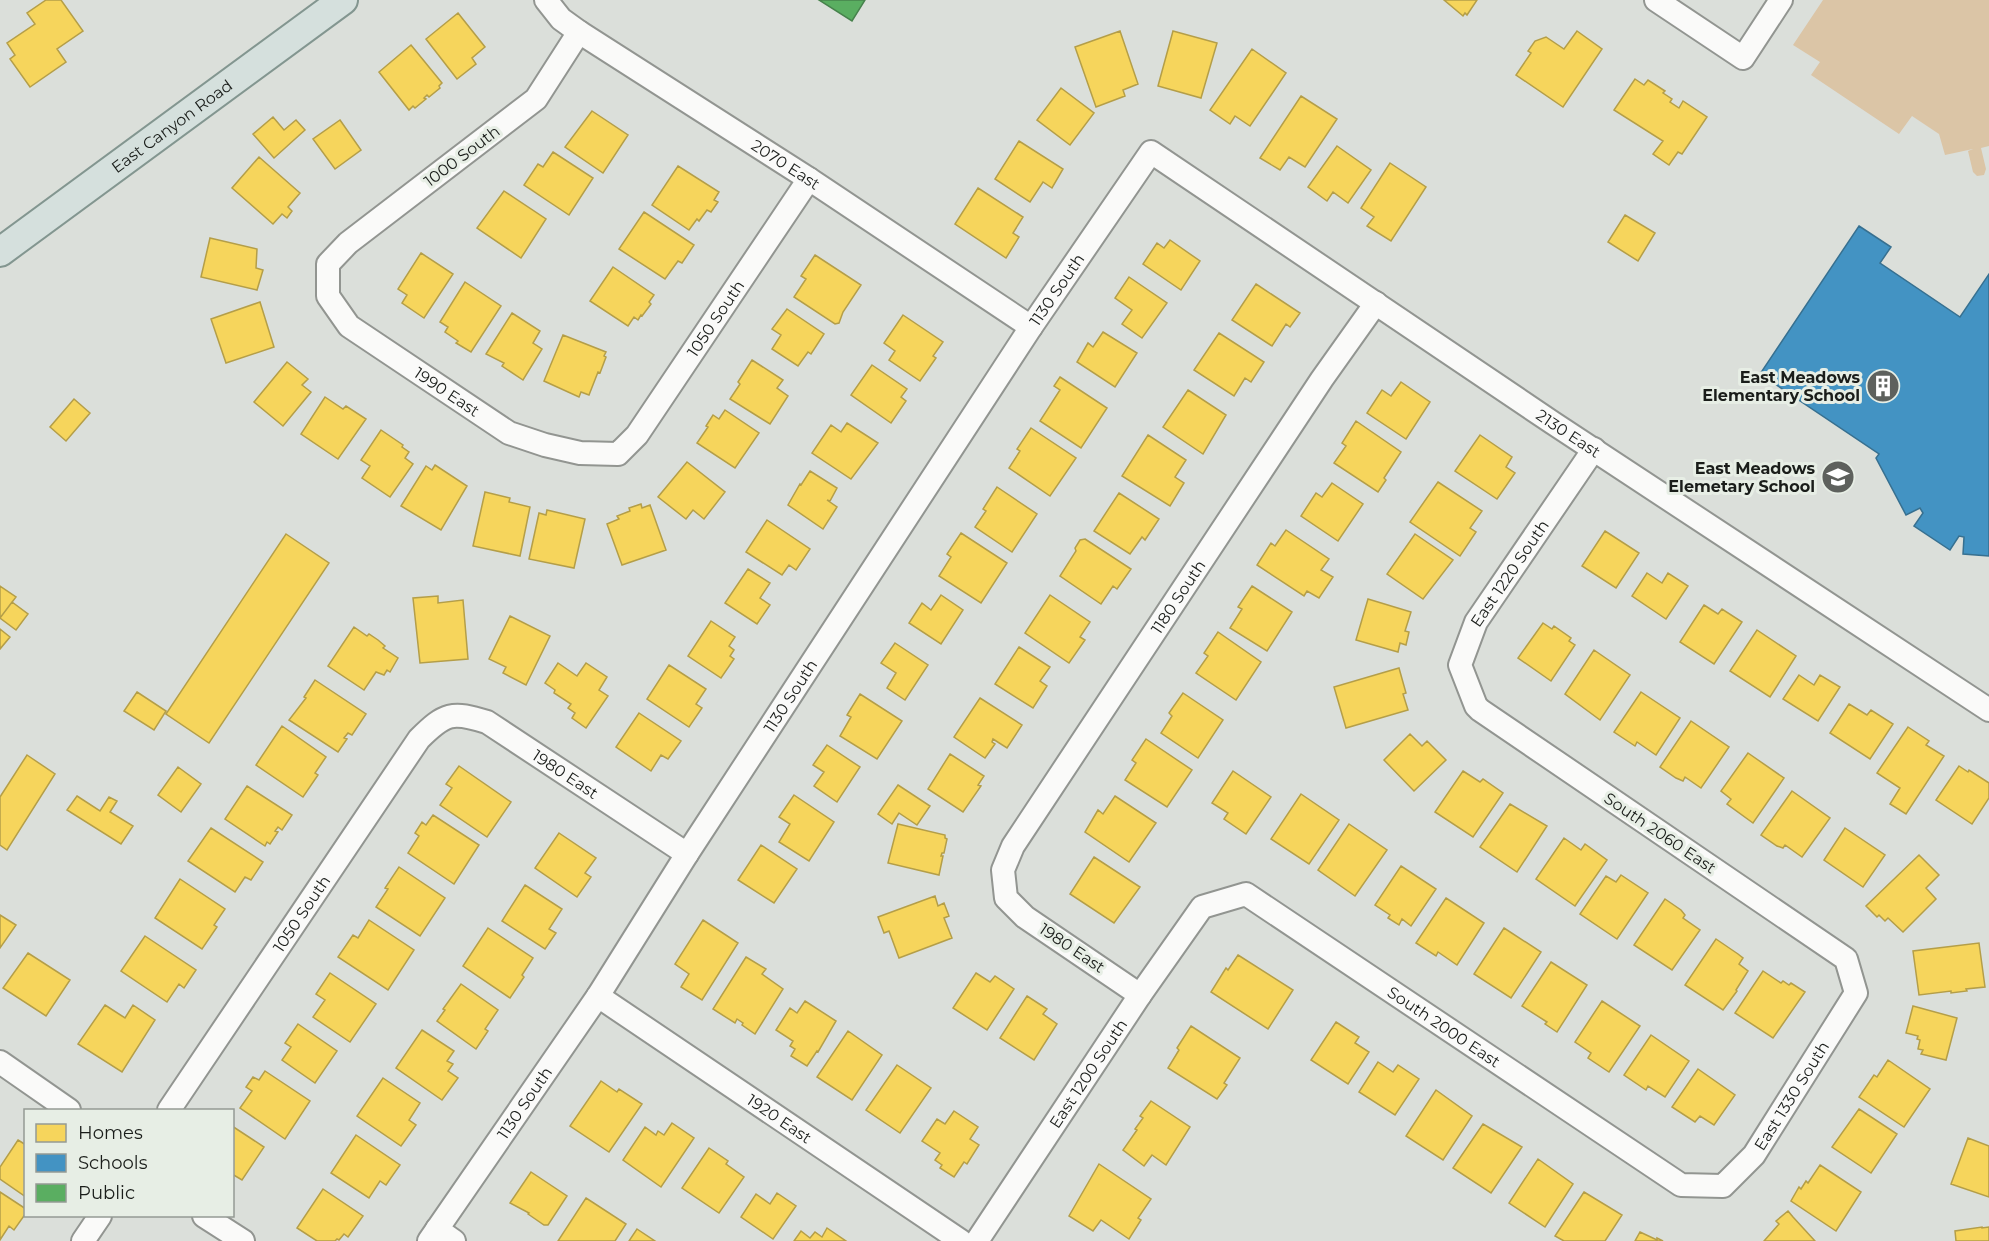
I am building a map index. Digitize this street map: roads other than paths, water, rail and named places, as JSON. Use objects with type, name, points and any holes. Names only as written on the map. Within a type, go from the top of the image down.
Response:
[{"type":"main road","name":"East Canyon Road","points":[[0,252],[343,0]]},
{"type":"street","name":"2070 East","points":[[546,0],[561,19],[579,32],[809,179],[1031,327]]},
{"type":"street","points":[[1656,0],[1743,58],[1781,0]]},
{"type":"street","name":"1000 South","points":[[328,264],[348,243],[536,99],[579,32]]},
{"type":"street","name":"2130 East","points":[[1151,152],[1918,665],[1989,710]]},
{"type":"street","name":"1130 South","points":[[440,1237],[1031,327],[1151,152]]},
{"type":"street","name":"1050 South","points":[[618,454],[637,435],[809,179]]},
{"type":"street","name":"1990 East","points":[[328,264],[328,296],[349,326],[509,433],[545,446],[580,453],[618,454]]},
{"type":"street","name":"1180 South","points":[[1006,898],[1003,870],[1013,846],[1315,389],[1376,303]]},
{"type":"street","name":"East 1220 South","points":[[1476,706],[1460,665],[1476,622],[1594,449]]},
{"type":"street","name":"South 2060 East","points":[[1476,706],[1846,959]]},
{"type":"street","name":"1980 East","points":[[438,720],[461,714],[487,722],[687,854]]},
{"type":"street","name":"1050 South","points":[[170,1109],[419,739],[438,720]]},
{"type":"street","name":"South 2000 East","points":[[1202,906],[1246,894],[1681,1185]]},
{"type":"street","name":"1980 East","points":[[1006,898],[1025,917],[1140,994]]},
{"type":"street","name":"East 1200 South","points":[[977,1241],[1140,994],[1202,906]]},
{"type":"street","name":"East 1330 South","points":[[1681,1185],[1723,1186],[1754,1155],[1856,993],[1846,959]]},
{"type":"street","name":"1920 East","points":[[598,996],[961,1241]]},
{"type":"street","points":[[0,1062],[68,1109]]},
{"type":"street","points":[[83,1241],[99,1217]]},
{"type":"street","points":[[207,1217],[243,1241]]},
{"type":"place","name":"East Meadows Elementary School","points":[[1883,386]]},
{"type":"place","name":"East Meadows Elemetary School","points":[[1838,477]]}]
